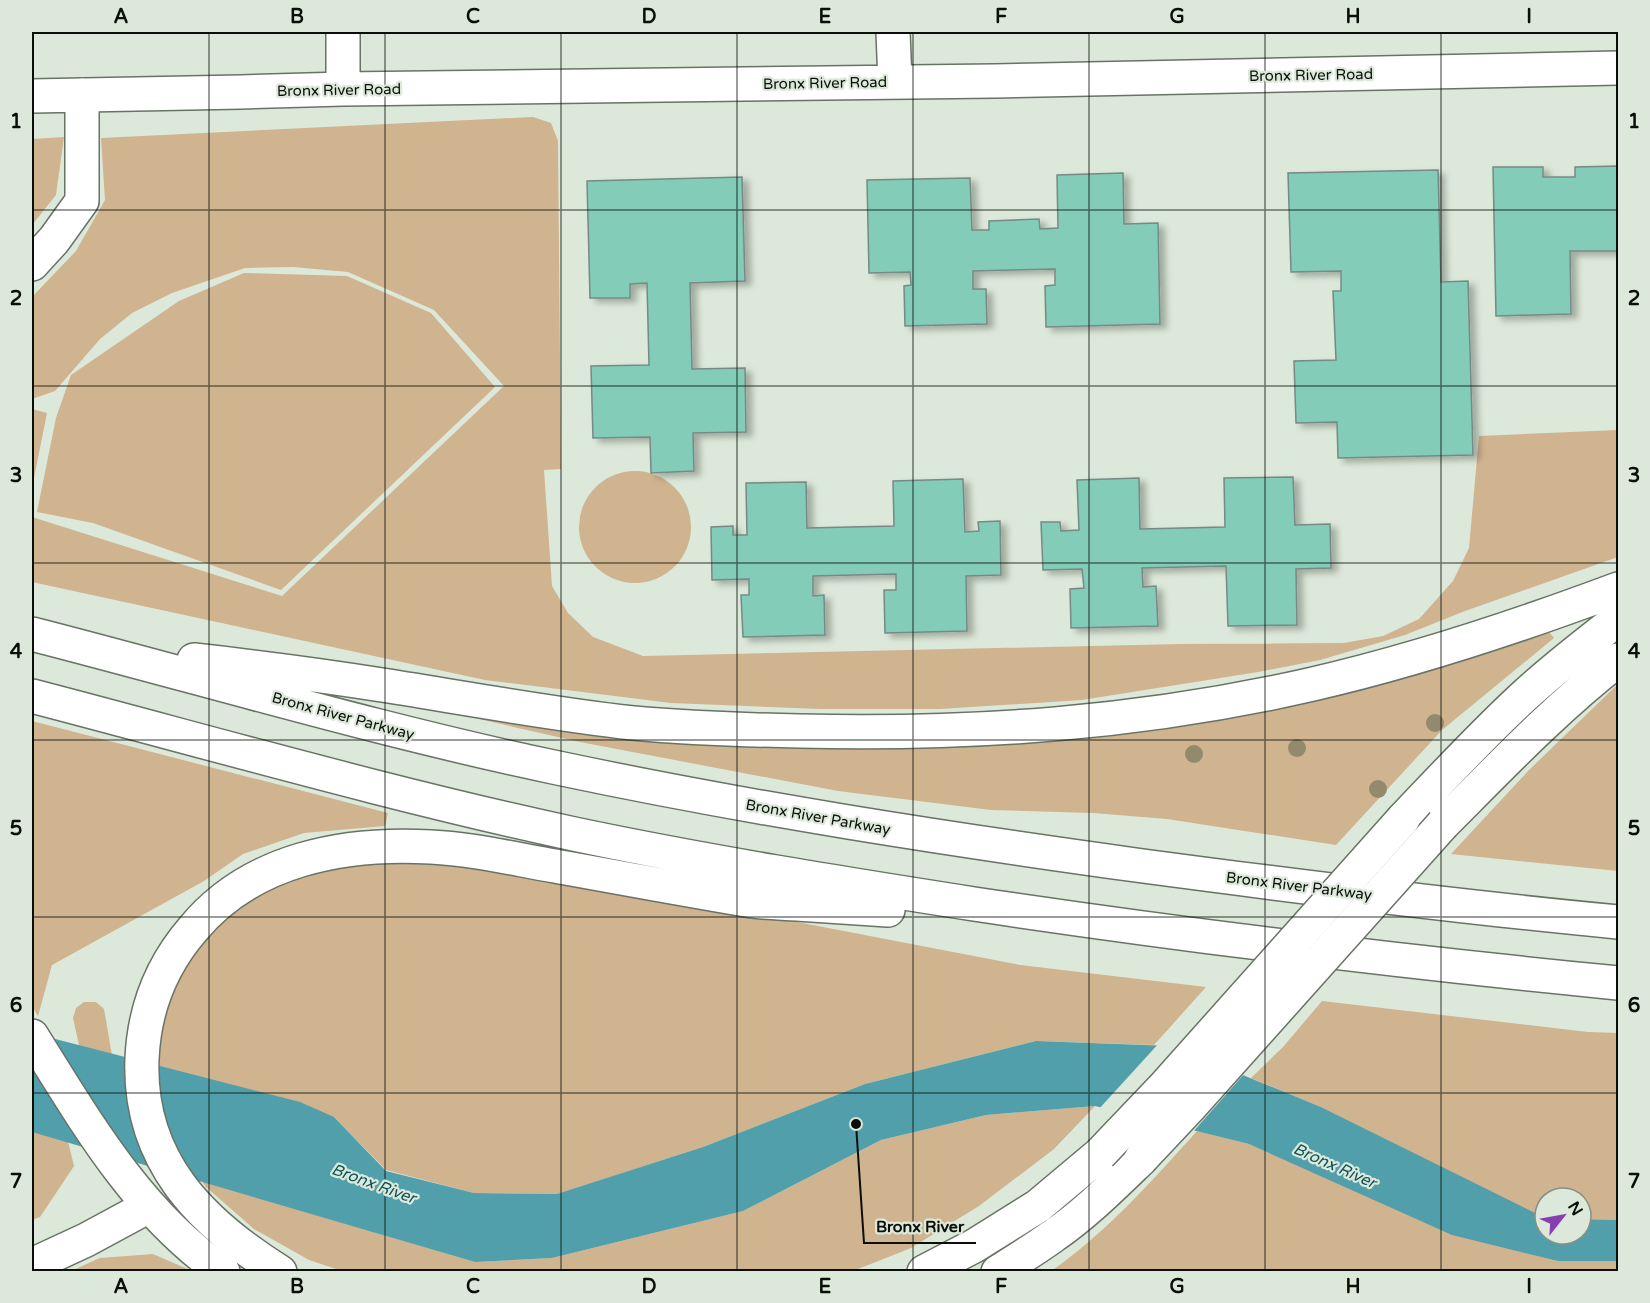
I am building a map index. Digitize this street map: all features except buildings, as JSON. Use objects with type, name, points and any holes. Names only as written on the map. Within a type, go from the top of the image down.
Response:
[{"type":"main road","points":[[343,32],[343,88]]},
{"type":"main road","points":[[893,32],[895,82]]},
{"type":"main road","name":"Bronx River Road","points":[[32,96],[343,88],[1078,80],[1618,68]]},
{"type":"main road","points":[[32,264],[54,240],[82,201],[82,95]]},
{"type":"main road","points":[[77,645],[328,676],[520,708],[634,723],[765,731],[938,731],[1085,722],[1158,713],[1277,692],[1404,661],[1618,589]]},
{"type":"main road","points":[[924,1272],[974,1246],[1030,1211],[1100,1154],[1163,1088],[1403,819],[1524,696],[1618,619]]},
{"type":"main road","name":"Bronx River Parkway","points":[[32,634],[433,740],[556,768],[764,809],[1044,853],[1435,903],[1618,922]]},
{"type":"main road","points":[[998,1272],[1067,1226],[1141,1159],[1443,824],[1544,723],[1618,660]]},
{"type":"main road","points":[[32,696],[456,807],[576,834],[812,879],[1111,924],[1287,947],[1618,983]]},
{"type":"main road","points":[[280,1272],[226,1234],[180,1187],[167,1167],[150,1124],[143,1095],[141,1067],[143,1037],[148,1012],[158,984],[184,939],[200,920],[224,898],[260,875],[286,864],[320,854],[369,846],[433,847],[463,850],[756,902],[1111,924]]},
{"type":"main road","points":[[1435,903],[1618,900]]},
{"type":"main road","points":[[32,1036],[118,1168],[149,1206],[192,1247],[223,1272]]},
{"type":"main road","points":[[32,1265],[87,1240],[149,1206]]},
{"type":"shaded area","points":[[533,117],[551,123],[558,141],[561,469],[544,470],[552,586],[568,613],[593,637],[643,656],[1180,644],[1344,643],[1383,636],[1419,619],[1453,581],[1469,548],[1479,436],[1618,430],[1618,557],[1465,611],[1405,635],[1320,660],[1082,700],[940,709],[821,709],[671,703],[485,680],[32,582],[32,517],[282,596],[504,386],[434,310],[348,272],[293,267],[245,268],[172,293],[132,313],[100,339],[55,391],[32,399],[32,297],[76,251],[105,200],[101,138]]},
{"type":"shaded area","points":[[64,137],[56,195],[32,225],[32,139]]},
{"type":"shaded area","points":[[244,273],[347,276],[431,313],[495,387],[281,590],[93,523],[37,512],[56,418],[71,375],[179,301]]},
{"type":"shaded area","points":[[32,409],[47,413],[32,488]]},
{"type":"shaded area","points":[[635,471],[656,475],[675,487],[687,506],[691,527],[687,548],[675,567],[656,579],[635,583],[614,579],[595,567],[583,548],[579,527],[583,506],[595,487],[614,475]]},
{"type":"shaded area","points":[[1544,626],[1554,638],[1442,730],[1336,845],[1167,819],[1093,813],[991,810],[838,791],[580,742],[373,695],[921,745]]},
{"type":"shaded area","points":[[1618,684],[1618,871],[1451,854],[1529,770]]},
{"type":"shaded area","points":[[32,721],[388,813],[385,826],[304,833],[243,854],[204,881],[52,965],[38,1016],[32,1006]]},
{"type":"shaded area","points":[[382,858],[458,862],[589,882],[1020,965],[1206,987],[1154,1045],[1036,1041],[865,1084],[703,1147],[558,1194],[474,1193],[386,1170],[334,1117],[303,1211],[475,1262],[552,1258],[743,1211],[881,1140],[986,1115],[1095,1106],[1054,1149],[979,1206],[911,1248],[853,1271],[342,1271],[309,1260],[254,1229],[206,1187],[177,1145],[160,1083],[160,1036],[179,970],[217,922],[267,886],[316,872]]},
{"type":"shaded area","points":[[1322,1001],[1588,1032],[1618,1033],[1618,1220],[1593,1219],[1593,1186],[1533,1186],[1533,1213],[1321,1107],[1251,1078],[1283,1047]]},
{"type":"shaded area","points":[[84,1002],[96,1002],[104,1009],[117,1084],[81,1054],[73,1018],[76,1008]]},
{"type":"shaded area","points":[[32,1073],[64,1125],[74,1166],[40,1217],[32,1220]]},
{"type":"shaded area","points":[[1197,1131],[1249,1144],[1558,1261],[1618,1261],[1618,1272],[1050,1272],[1071,1257],[1109,1223]]},
{"type":"shaded area","points":[[153,1254],[192,1271],[71,1271],[100,1258]]},
{"type":"water","points":[[32,1033],[300,1102],[334,1117],[386,1171],[474,1193],[557,1194],[703,1147],[865,1084],[1036,1041],[1172,1046],[1321,1107],[1533,1212],[1533,1246],[1593,1246],[1593,1219],[1618,1220],[1618,1261],[1558,1261],[1452,1235],[1249,1144],[1095,1106],[986,1115],[881,1140],[743,1211],[552,1258],[475,1262],[32,1132]]},
{"type":"pier","points":[[1160,1042],[1173,1043],[1245,1073],[1192,1133],[1098,1110]]},
{"type":"place","name":"Bronx River","points":[[856,1124]]}]
